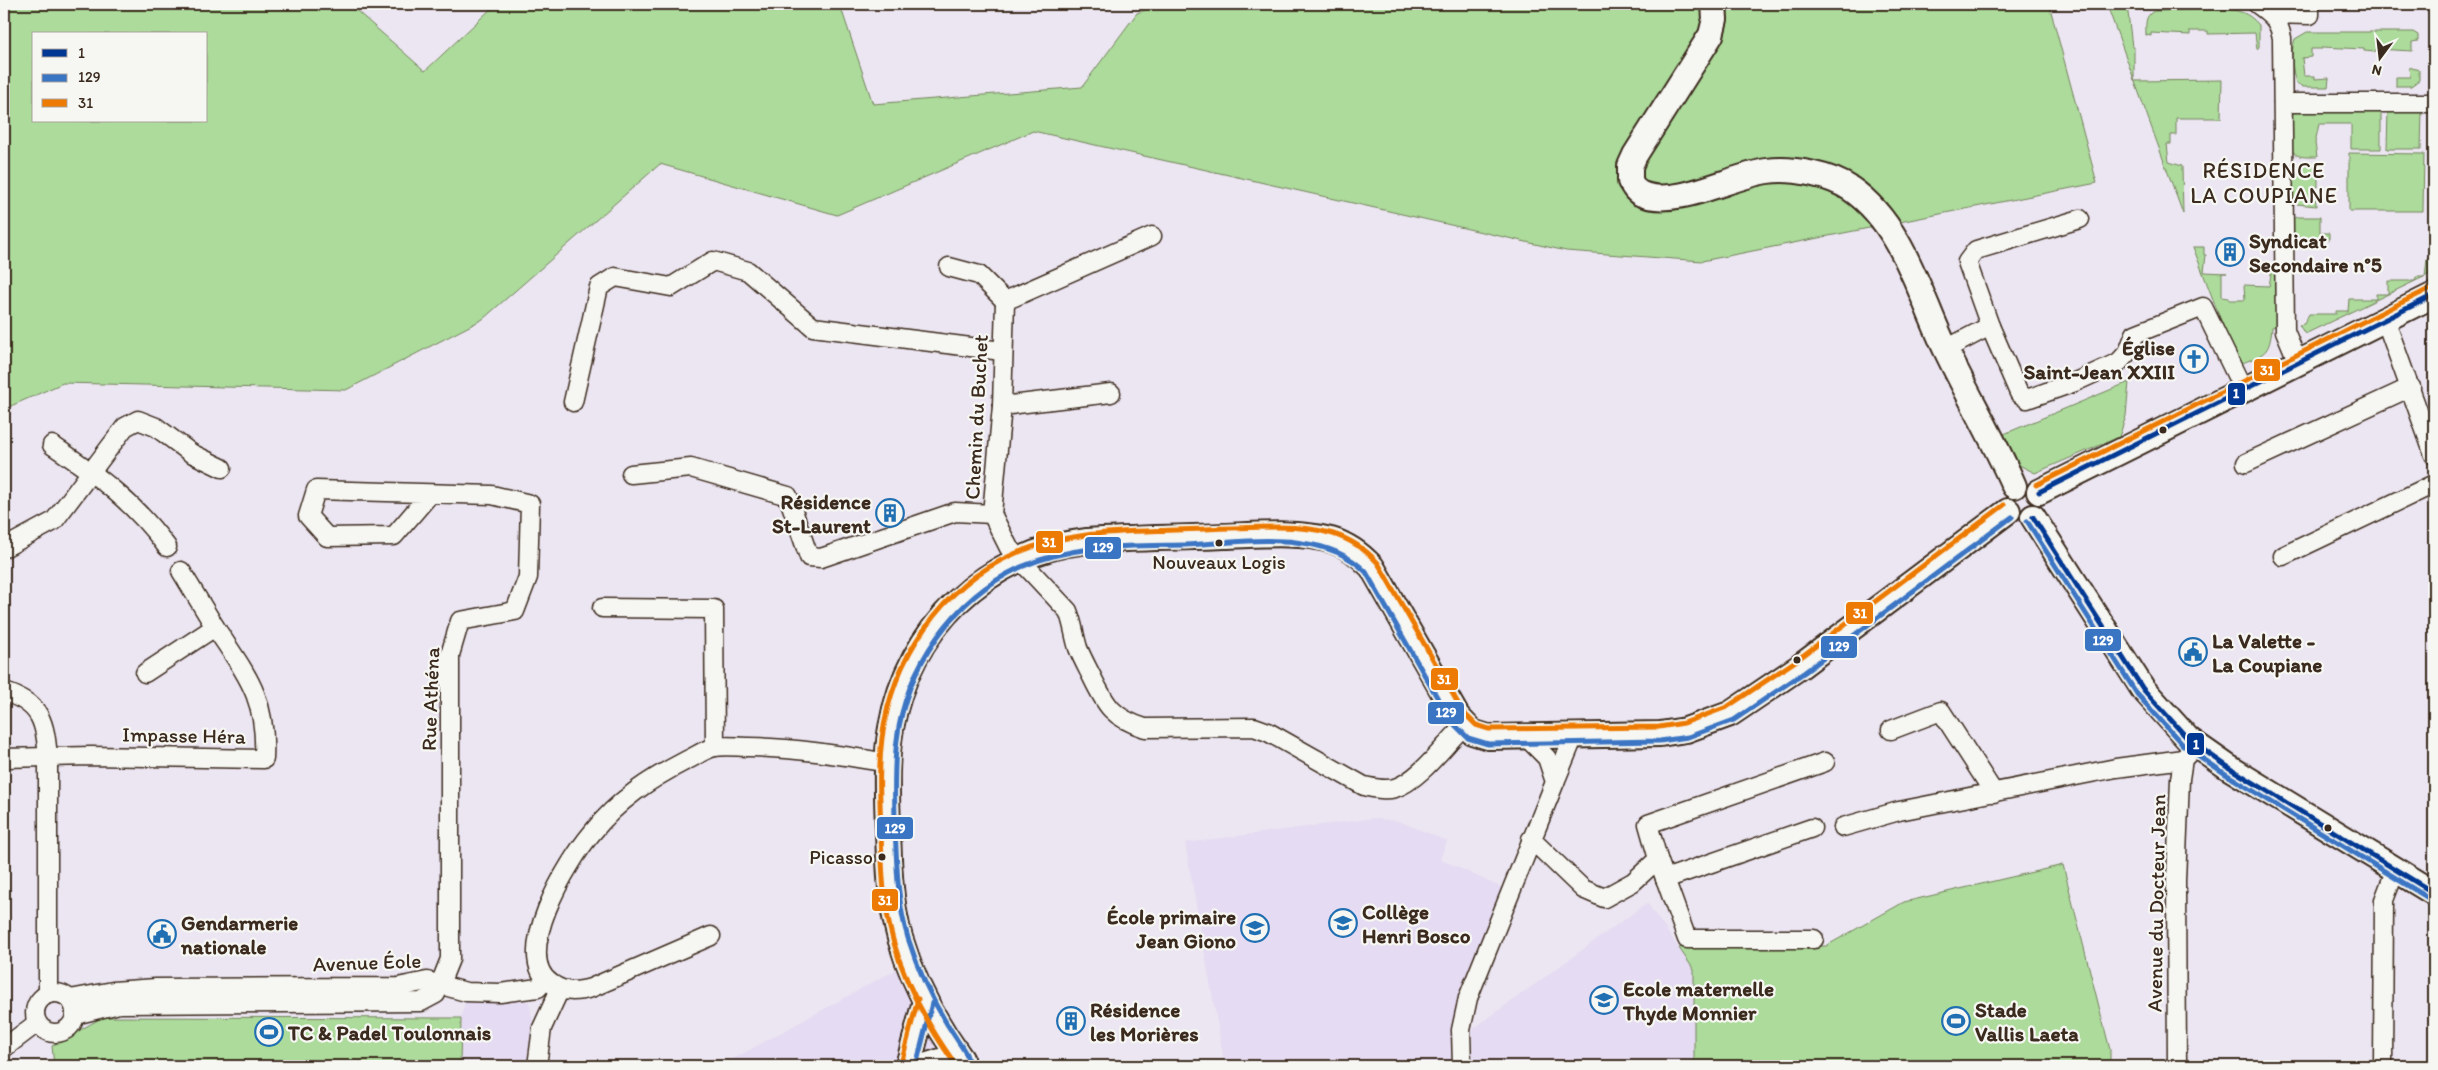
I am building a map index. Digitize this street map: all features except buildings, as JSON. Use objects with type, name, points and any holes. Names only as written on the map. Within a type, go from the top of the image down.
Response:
[{"type":"main road","points":[[1714,4],[1715,19],[1711,35],[1635,155],[1629,174],[1633,186],[1641,194],[1666,198],[1770,171],[1812,174],[1850,188],[1870,204],[1894,236],[1946,349],[2014,486]]},
{"type":"main road","points":[[2039,492],[2434,295]]},
{"type":"main road","points":[[2024,483],[2030,484],[2039,492],[2041,508],[2034,517],[2015,518],[2008,511],[2005,502],[2006,496],[2014,486],[2024,483]]},
{"type":"main road","points":[[963,1064],[925,1001],[901,939],[891,888],[888,764],[890,728],[898,695],[919,650],[939,621],[959,599],[982,579],[1020,558],[1064,543],[1087,541],[1267,535],[1312,537],[1331,540],[1350,547],[1362,556],[1372,568],[1448,703],[1464,726],[1472,732],[1488,737],[1660,734],[1686,730],[1730,714],[1801,666],[2008,511]]},
{"type":"main road","points":[[2034,517],[2143,689],[2189,752],[2228,767],[2395,871],[2434,893]]},
{"type":"main road","points":[[908,1066],[916,1042],[925,1001]]},
{"type":"main road","points":[[925,1066],[947,1059],[963,1064]]},
{"type":"street","points":[[2257,4],[2272,14],[2280,24],[2282,38],[2285,331],[2298,362]]},
{"type":"street","points":[[2272,14],[2310,15],[2310,4]]},
{"type":"street","points":[[2283,103],[2434,103]]},
{"type":"street","points":[[2080,219],[1976,250],[1967,262],[1990,326],[2018,393],[2027,399],[2075,382],[2119,362],[2128,352],[2135,334],[2203,307],[2243,389]]},
{"type":"street","points":[[949,267],[979,274],[1005,301],[1152,236]]},
{"type":"street","points":[[574,402],[599,287],[615,277],[671,287],[713,260],[748,271],[813,327],[1002,352]]},
{"type":"street","name":"Chemin du Buchet","points":[[1005,301],[1002,352],[1002,406],[992,514],[1009,548],[1068,611],[1073,621],[1078,649],[1104,702],[1115,715],[1129,723],[1145,728],[1254,727],[1268,732],[1364,786],[1378,789],[1395,788],[1412,779],[1464,726]]},
{"type":"street","points":[[2385,319],[2411,387],[2434,456]]},
{"type":"street","points":[[1946,349],[1990,326]]},
{"type":"street","points":[[2246,463],[2411,387]]},
{"type":"street","points":[[1002,406],[1111,393]]},
{"type":"street","points":[[4,548],[54,521],[125,427],[138,420],[156,426],[191,453],[222,468]]},
{"type":"street","points":[[52,444],[92,472],[148,521],[167,548]]},
{"type":"street","points":[[631,474],[691,468],[788,496],[809,557],[821,558],[955,512],[992,514]]},
{"type":"street","points":[[2283,556],[2434,484]]},
{"type":"street","name":"Rue Athéna","points":[[430,494],[394,536],[327,537],[308,516],[316,490],[492,496],[530,504],[528,577],[516,611],[460,621],[450,655],[450,959],[441,985]]},
{"type":"street","points":[[144,673],[215,627],[181,571]]},
{"type":"street","points":[[602,608],[714,609],[715,747]]},
{"type":"street","name":"Impasse Héra","points":[[48,758],[91,756],[264,759],[266,734],[254,686],[215,627]]},
{"type":"street","points":[[4,692],[37,711],[43,720],[48,758],[48,994]]},
{"type":"street","points":[[1891,730],[1940,710],[1994,793]]},
{"type":"street","points":[[1525,736],[1547,758],[1555,782]]},
{"type":"street","points":[[1462,1066],[1461,1030],[1468,998],[1574,736]]},
{"type":"street","points":[[711,936],[591,988],[575,992],[552,984],[538,964],[538,941],[548,906],[568,865],[592,833],[624,798],[664,772],[715,747],[791,748],[888,764]]},
{"type":"street","points":[[1843,827],[1899,811],[2189,752]]},
{"type":"street","name":"Avenue du Docteur Jean","points":[[2177,1066],[2176,881],[2180,779],[2189,752]]},
{"type":"street","points":[[4,758],[48,758]]},
{"type":"street","points":[[1814,939],[1687,939],[1658,859],[1648,824],[1825,762]]},
{"type":"street","points":[[1666,879],[1812,828]]},
{"type":"street","points":[[1531,839],[1583,889],[1604,898],[1633,882],[1658,859]]},
{"type":"street","points":[[2383,1066],[2384,900],[2395,871]]},
{"type":"street","name":"Avenue Éole","points":[[73,1007],[114,991],[156,988],[398,987],[427,982],[466,992],[500,993],[538,988],[552,984]]},
{"type":"street","points":[[537,1066],[542,1028],[552,984]]},
{"type":"street","points":[[59,993],[73,1007],[72,1024],[61,1032],[48,1032],[37,1023],[35,1016],[37,1003],[48,994],[59,993]]},
{"type":"street","points":[[4,1048],[37,1023]]},
{"type":"shaded area","name":"Collège Henri Bosco","points":[[1375,818],[1401,822],[1447,841],[1440,859],[1502,888],[1456,1003],[1453,1066],[1225,1066],[1185,843]]},
{"type":"shaded area","name":"Ecole maternelle Thyde Monnier","points":[[1647,903],[1694,970],[1694,1066],[1472,1066],[1473,1029]]},
{"type":"shaded area","points":[[899,968],[958,1066],[720,1066]]},
{"type":"shaded area","points":[[529,1001],[541,1066],[460,1066],[461,1018],[465,1002]]},
{"type":"green space","points":[[4,4],[349,4],[425,71],[496,4],[845,4],[841,8],[873,104],[1082,87],[1137,13],[1162,4],[2049,4],[2097,183],[1702,261],[1566,251],[1033,131],[837,215],[660,164],[483,319],[346,390],[63,383],[4,409]]},
{"type":"green space","points":[[2127,4],[2132,47],[2134,47],[2134,79],[2107,5]]},
{"type":"green space","points":[[2222,9],[2242,12],[2259,25],[2259,47],[2257,49],[2255,33],[2208,34],[2208,31],[2190,31],[2190,35],[2151,33],[2151,36],[2146,35],[2147,18],[2154,11]]},
{"type":"green space","points":[[2307,32],[2413,32],[2418,35],[2418,41],[2412,42],[2412,51],[2376,49],[2375,52],[2364,51],[2364,49],[2322,47],[2322,49],[2311,49],[2311,57],[2302,58],[2304,76],[2315,76],[2315,79],[2329,78],[2328,87],[2303,87],[2296,83],[2292,55],[2295,39]]},
{"type":"green space","points":[[2409,67],[2419,70],[2419,80],[2411,86],[2396,86],[2396,77],[2410,77]]},
{"type":"green space","points":[[2222,80],[2221,118],[2176,118],[2176,135],[2171,135],[2171,144],[2167,144],[2169,162],[2182,166],[2183,214],[2135,81]]},
{"type":"green space","points":[[2293,109],[2381,109],[2381,149],[2351,149],[2351,124],[2319,124],[2315,143],[2317,157],[2296,155],[2291,149],[2289,138],[2289,125]]},
{"type":"green space","points":[[2388,109],[2422,110],[2421,149],[2387,149]]},
{"type":"green space","points":[[2349,153],[2424,154],[2423,211],[2349,211]]},
{"type":"green space","points":[[2301,164],[2315,164],[2316,175],[2318,175],[2318,187],[2315,187],[2316,206],[2297,204],[2294,200],[2290,182],[2293,171]]},
{"type":"green space","points":[[2296,217],[2320,217],[2320,233],[2329,233],[2329,239],[2306,238],[2295,235],[2292,232],[2291,225]]},
{"type":"green space","points":[[2193,247],[2204,247],[2204,255],[2206,255],[2204,272],[2227,273],[2222,273],[2222,297],[2229,298],[2229,300],[2245,300],[2244,285],[2269,286],[2273,263],[2278,263],[2277,325],[2272,327],[2269,344],[2264,353],[2238,365]]},
{"type":"green space","points":[[2427,259],[2434,261],[2434,272],[2425,276]]},
{"type":"green space","points":[[2416,277],[2424,277],[2305,334],[2299,325],[2304,324],[2309,314],[2336,314],[2336,311],[2348,311],[2349,299],[2376,299],[2376,294],[2388,294],[2388,281],[2415,281]]},
{"type":"green space","points":[[2129,382],[2126,416],[2119,437],[2035,473],[2017,464],[2004,434]]},
{"type":"green space","points":[[2063,865],[2110,1050],[2110,1066],[1694,1066],[1694,970],[1679,948],[1691,946],[1826,946],[1904,902]]},
{"type":"green space","name":"TC & Padel Toulonnais","points":[[103,1017],[461,1018],[460,1066],[54,1066],[52,1046]]},
{"type":"transit line","name":"31","points":[[2036,485],[2431,288]]},
{"type":"transit line","name":"1","points":[[2039,492],[2434,295]]},
{"type":"transit line","name":"31","points":[[953,1065],[953,1061],[934,1033],[910,988],[890,927],[885,900],[882,859],[880,784],[882,738],[888,709],[897,681],[909,654],[924,629],[964,585],[988,568],[1014,554],[1034,546],[1094,534],[1265,527],[1320,530],[1345,538],[1368,553],[1378,563],[1463,712],[1476,725],[1489,729],[1659,727],[1684,723],[1727,707],[1797,660],[2004,505]]},
{"type":"transit line","name":"129","points":[[968,1066],[965,1051],[934,1002],[922,977],[904,924],[896,856],[894,784],[897,740],[902,713],[911,687],[922,661],[937,638],[954,616],[974,597],[997,580],[1021,567],[1061,554],[1122,546],[1256,541],[1305,543],[1327,549],[1348,558],[1366,572],[1450,720],[1468,738],[1488,744],[1660,741],[1688,737],[1734,720],[1805,672],[2012,517]]},
{"type":"transit line","name":"1","points":[[2033,517],[2143,689],[2188,739],[2228,767],[2434,893]]},
{"type":"transit line","name":"129","points":[[2027,521],[2137,694],[2183,745],[2224,773],[2430,899]]},
{"type":"transit line","name":"31","points":[[901,1064],[918,999]]},
{"type":"transit line","name":"129","points":[[916,1066],[932,1003]]},
{"type":"place","name":"Syndicat Secondaire n°5","points":[[2230,252]]},
{"type":"place","name":"Église Saint-Jean XXIII","points":[[2194,359]]},
{"type":"place","name":"Résidence St-Laurent","points":[[890,513]]},
{"type":"place","name":"Nouveaux Logis","points":[[1219,543]]},
{"type":"place","name":"La Valette - La Coupiane","points":[[2193,652]]},
{"type":"place","name":"Picasso","points":[[882,857]]},
{"type":"place","name":"Collège Henri Bosco","points":[[1343,923]]},
{"type":"place","name":"École primaire Jean Giono","points":[[1255,928]]},
{"type":"place","name":"Gendarmerie nationale","points":[[162,934]]},
{"type":"place","name":"Ecole maternelle Thyde Monnier","points":[[1604,1000]]},
{"type":"place","name":"Résidence les Morières","points":[[1071,1021]]},
{"type":"place","name":"Stade Vallis Laeta","points":[[1956,1021]]},
{"type":"place","name":"TC & Padel Toulonnais","points":[[269,1032]]},
{"type":"district","name":"RÉSIDENCE LA COUPIANE","points":[[2264,182]]}]
